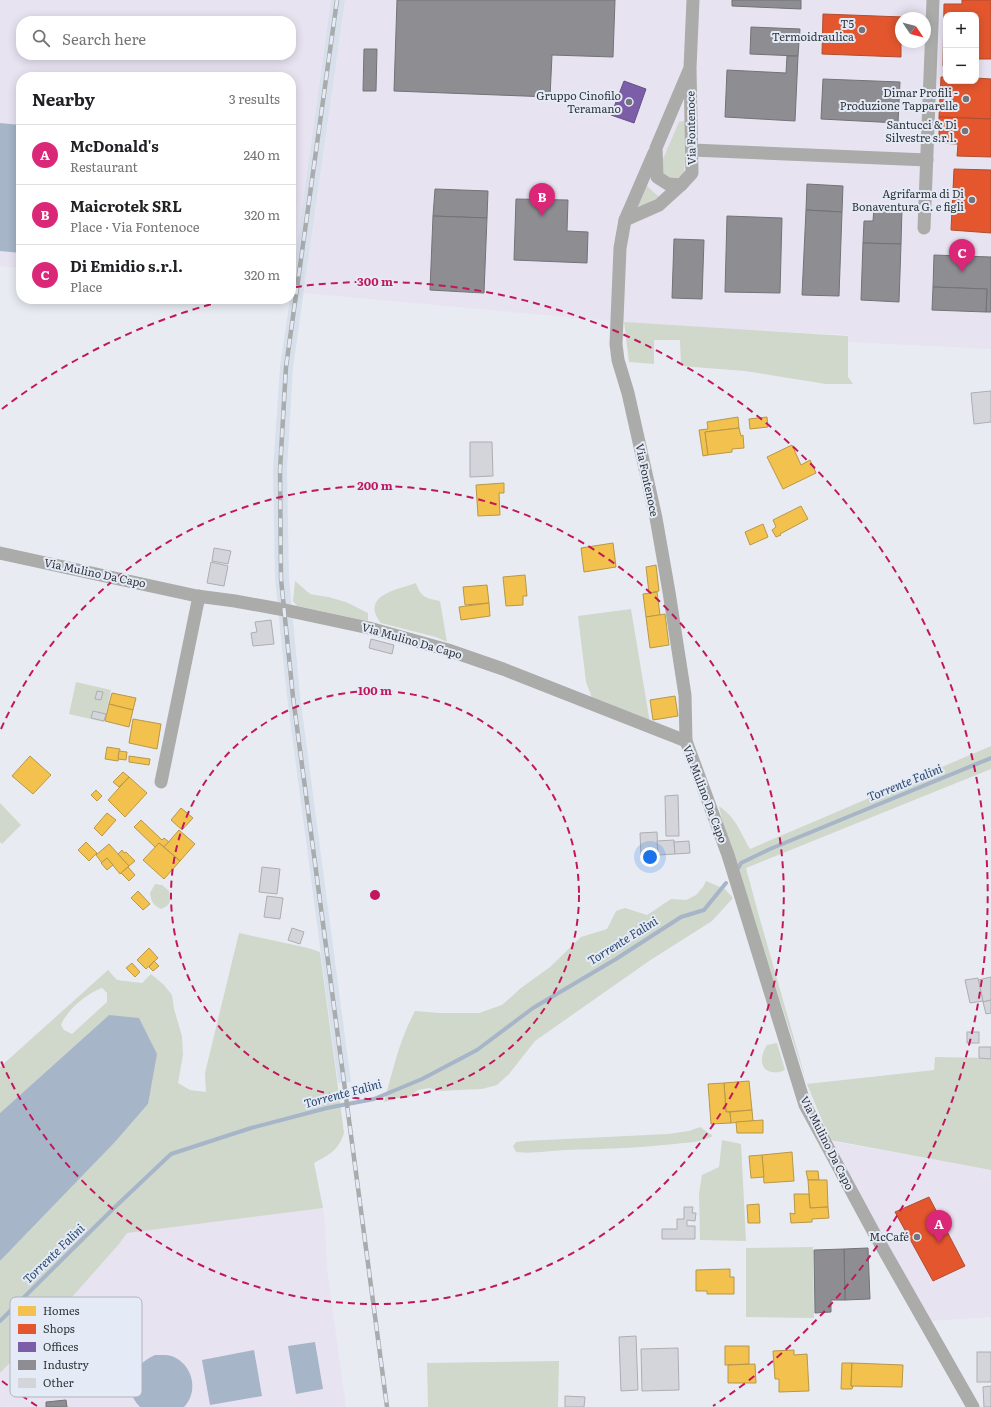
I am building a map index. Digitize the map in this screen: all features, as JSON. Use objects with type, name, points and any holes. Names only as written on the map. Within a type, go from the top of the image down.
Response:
[{"type":"street","name":"Via Fontenoce","points":[[625,220],[659,206],[692,173],[690,68],[693,0]]},
{"type":"street","points":[[924,228],[933,0]]},
{"type":"street","name":"Via Fontenoce","points":[[686,741],[685,695],[656,518],[628,393],[618,360],[616,344],[620,248],[625,220],[690,68]]},
{"type":"street","name":"Via Fontenoce","points":[[656,148],[657,176],[668,184],[681,185]]},
{"type":"street","points":[[692,150],[927,160]]},
{"type":"street","name":"Via Mulino Da Capo","points":[[0,553],[199,596],[285,610],[369,628],[448,650],[503,669],[686,741],[728,855],[805,1105],[877,1237],[973,1407]]},
{"type":"street","points":[[161,782],[199,596]]},
{"type":"shaded area","points":[[0,0],[331,0],[296,253],[296,72],[16,72],[16,268],[0,266]]},
{"type":"shaded area","points":[[331,0],[345,0],[293,368],[287,470],[289,578],[300,696],[351,1082],[338,1083],[287,697],[275,579],[273,469],[280,367],[289,304],[296,304],[296,253]]},
{"type":"shaded area","points":[[345,0],[991,0],[991,349],[848,342],[848,335],[643,324],[304,293]]},
{"type":"shaded area","points":[[679,122],[686,122],[687,125],[684,174],[676,179],[662,176],[660,166]]},
{"type":"shaded area","points":[[645,184],[659,197],[637,210],[635,207]]},
{"type":"shaded area","points":[[624,322],[848,336],[848,377],[853,384],[826,384],[745,371],[681,366],[680,340],[654,340],[654,364],[629,362]]},
{"type":"shaded area","points":[[295,581],[310,594],[346,602],[368,613],[368,621],[297,606],[293,601]]},
{"type":"shaded area","points":[[416,583],[422,594],[431,599],[440,601],[447,642],[436,637],[381,623],[376,614],[375,606],[378,600],[384,595],[391,591]]},
{"type":"shaded area","points":[[631,609],[650,723],[592,698],[586,682],[578,616]]},
{"type":"shaded area","points":[[76,682],[111,690],[104,722],[69,714]]},
{"type":"shaded area","points":[[991,746],[991,769],[746,868],[807,1084],[723,824],[719,806],[734,820],[750,849]]},
{"type":"shaded area","points":[[0,803],[21,825],[2,844],[0,842]]},
{"type":"shaded area","points":[[706,881],[725,889],[733,898],[712,921],[649,961],[535,1041],[509,1074],[497,1085],[482,1089],[441,1091],[429,1088],[418,1090],[408,1098],[397,1098],[384,1102],[401,1044],[409,1022],[415,1011],[439,1013],[479,1013],[502,1005],[521,988],[550,967],[581,937],[607,929],[616,911],[625,908],[647,915],[671,899],[686,900],[696,895]]},
{"type":"shaded area","points":[[155,884],[162,885],[169,891],[170,902],[167,906],[161,909],[154,904],[151,898],[150,893]]},
{"type":"shaded area","points":[[239,933],[320,952],[344,1133],[339,1144],[333,1151],[314,1163],[323,1208],[127,1233],[72,1297],[10,1297],[10,1363],[0,1373],[0,1261],[115,1142],[148,1104],[109,1015],[0,1113],[0,1067],[108,970],[117,980],[142,983],[151,974],[164,985],[172,995],[174,1009],[182,1036],[183,1055],[178,1083],[190,1090],[206,1092],[205,1073]],"holes":[[[102,988],[107,993],[107,1002],[72,1034],[64,1030],[61,1025],[73,1008],[96,990]]]},
{"type":"shaded area","points":[[777,1043],[785,1070],[778,1072],[768,1071],[763,1065],[763,1052],[767,1045]]},
{"type":"shaded area","points":[[935,1057],[991,1058],[991,1170],[830,1140],[807,1084],[934,1070]]},
{"type":"shaded area","points":[[700,1127],[713,1136],[694,1142],[534,1153],[516,1152],[513,1146],[516,1142],[524,1141],[668,1134],[689,1131]]},
{"type":"shaded area","points":[[722,1140],[741,1144],[746,1241],[700,1240],[699,1194],[702,1175],[719,1167]]},
{"type":"shaded area","points":[[830,1141],[991,1170],[991,1317],[931,1321]]},
{"type":"shaded area","points":[[323,1208],[327,1268],[346,1407],[0,1407],[0,1373],[10,1363],[10,1397],[142,1397],[142,1297],[72,1297],[119,1244],[126,1233]]},
{"type":"shaded area","points":[[813,1247],[814,1318],[746,1317],[746,1248]]},
{"type":"shaded area","points":[[559,1361],[558,1407],[428,1407],[427,1363]]},
{"type":"water","points":[[0,123],[16,125],[16,253],[0,251]]},
{"type":"water","points":[[109,1015],[139,1018],[157,1054],[148,1104],[115,1142],[0,1261],[0,1113]]},
{"type":"water","points":[[315,1342],[323,1389],[296,1394],[288,1346]]},
{"type":"water","points":[[254,1350],[262,1396],[210,1405],[202,1360]]},
{"type":"water","points":[[155,1355],[171,1356],[182,1362],[187,1368],[192,1381],[192,1388],[191,1395],[184,1407],[140,1407],[133,1397],[142,1397],[142,1364],[147,1359]]},
{"type":"building: Homes","points":[[738,417],[739,428],[705,432],[708,455],[703,456],[699,430],[708,429],[707,422]]},
{"type":"building: Homes","points":[[767,417],[768,427],[750,429],[749,419]]},
{"type":"building: Homes","points":[[739,428],[741,436],[743,435],[744,448],[732,449],[732,452],[708,455],[705,432]]},
{"type":"building: Homes","points":[[792,445],[801,465],[810,460],[816,473],[783,489],[767,457]]},
{"type":"building: Homes","points":[[504,483],[504,493],[499,493],[500,515],[478,516],[476,485]]},
{"type":"building: Homes","points":[[801,506],[808,519],[776,537],[772,530],[776,527],[773,520]]},
{"type":"building: Homes","points":[[763,524],[768,537],[750,545],[745,532]]},
{"type":"building: Homes","points":[[613,543],[616,567],[584,572],[581,548]]},
{"type":"building: Homes","points":[[656,565],[659,591],[649,593],[646,567]]},
{"type":"building: Homes","points":[[525,575],[527,596],[523,596],[523,605],[506,606],[503,577]]},
{"type":"building: Homes","points":[[487,585],[489,603],[465,605],[463,587]]},
{"type":"building: Homes","points":[[657,592],[660,615],[646,617],[643,594]]},
{"type":"building: Homes","points":[[489,603],[490,616],[461,620],[459,607]]},
{"type":"building: Homes","points":[[665,614],[669,645],[650,648],[646,617]]},
{"type":"building: Homes","points":[[112,693],[136,698],[133,710],[109,704]]},
{"type":"building: Homes","points":[[675,696],[678,716],[653,720],[650,700]]},
{"type":"building: Homes","points":[[109,704],[133,710],[129,727],[105,721]]},
{"type":"building: Homes","points":[[133,719],[161,724],[157,749],[129,743]]},
{"type":"building: Homes","points":[[107,747],[120,749],[118,761],[105,759]]},
{"type":"building: Homes","points":[[119,751],[127,752],[126,760],[118,759]]},
{"type":"building: Homes","points":[[30,756],[51,775],[33,794],[12,776]]},
{"type":"building: Homes","points":[[129,756],[150,759],[149,765],[129,762]]},
{"type":"building: Homes","points":[[123,772],[129,777],[119,787],[113,782]]},
{"type":"building: Homes","points":[[129,777],[147,793],[125,817],[108,800]]},
{"type":"building: Homes","points":[[96,790],[102,796],[97,801],[91,795]]},
{"type":"building: Homes","points":[[181,808],[193,818],[182,830],[171,820]]},
{"type":"building: Homes","points":[[107,813],[116,820],[102,836],[94,828]]},
{"type":"building: Homes","points":[[141,820],[162,840],[164,838],[169,842],[164,847],[159,843],[155,847],[134,827]]},
{"type":"building: Homes","points":[[179,830],[195,844],[180,861],[164,847]]},
{"type":"building: Homes","points":[[86,842],[97,853],[89,861],[78,850]]},
{"type":"building: Homes","points":[[159,843],[180,861],[164,879],[143,860]]},
{"type":"building: Homes","points":[[109,844],[129,866],[120,874],[107,858],[102,863],[96,855]]},
{"type":"building: Homes","points":[[122,850],[135,861],[129,866],[118,854]]},
{"type":"building: Homes","points":[[107,858],[113,865],[107,870],[101,863]]},
{"type":"building: Homes","points":[[128,867],[135,875],[129,881],[121,873]]},
{"type":"building: Homes","points":[[138,891],[150,904],[143,910],[131,898]]},
{"type":"building: Homes","points":[[149,948],[158,958],[146,969],[137,960]]},
{"type":"building: Homes","points":[[154,961],[159,966],[153,971],[149,967]]},
{"type":"building: Homes","points":[[132,963],[140,972],[135,977],[126,968]]},
{"type":"building: Homes","points":[[749,1081],[752,1110],[726,1112],[724,1083]]},
{"type":"building: Homes","points":[[724,1083],[726,1112],[730,1112],[731,1123],[711,1124],[708,1084]]},
{"type":"building: Homes","points":[[752,1110],[753,1121],[731,1123],[730,1112]]},
{"type":"building: Homes","points":[[763,1120],[763,1133],[737,1133],[736,1122]]},
{"type":"building: Homes","points":[[792,1152],[794,1181],[764,1183],[762,1155]]},
{"type":"building: Homes","points":[[762,1155],[764,1177],[751,1178],[749,1156]]},
{"type":"building: Homes","points":[[806,1171],[818,1171],[819,1180],[808,1180]]},
{"type":"building: Homes","points":[[808,1180],[827,1180],[828,1207],[810,1208]]},
{"type":"building: Homes","points":[[794,1194],[809,1194],[810,1208],[828,1207],[829,1218],[812,1219],[812,1222],[791,1223],[790,1213],[795,1214]]},
{"type":"building: Homes","points":[[759,1204],[760,1223],[748,1223],[747,1205]]},
{"type":"building: Homes","points":[[730,1269],[730,1277],[734,1277],[734,1294],[707,1294],[707,1291],[696,1291],[696,1270]]},
{"type":"building: Homes","points":[[725,1346],[749,1346],[749,1364],[725,1365]]},
{"type":"building: Homes","points":[[794,1350],[794,1355],[807,1354],[809,1391],[779,1392],[779,1379],[775,1379],[773,1351]]},
{"type":"building: Homes","points":[[842,1363],[852,1363],[852,1389],[841,1389]]},
{"type":"building: Homes","points":[[852,1363],[903,1365],[902,1387],[851,1386]]},
{"type":"building: Homes","points":[[755,1364],[756,1383],[728,1383],[728,1365]]},
{"type":"building: Shops","points":[[962,0],[991,0],[991,59],[979,59],[979,12],[944,12],[944,4],[962,4]]},
{"type":"building: Shops","name":"T5 Termoidraulica","points":[[823,14],[895,17],[895,48],[901,48],[901,57],[822,54]]},
{"type":"building: Shops","name":"Dimar Profili - Produzione Tapparelle","points":[[941,77],[943,77],[943,84],[979,84],[979,78],[991,79],[991,119],[939,117]]},
{"type":"building: Shops","name":"Santucci & Di Silvestre s.r.l.","points":[[939,117],[991,119],[991,157],[957,156],[958,144],[939,143]]},
{"type":"building: Shops","name":"Agrifarma di Di Bonaventura G. e figli","points":[[954,169],[991,170],[991,233],[951,230]]},
{"type":"building: Shops","points":[[929,1197],[965,1266],[933,1281],[895,1212]]},
{"type":"building: Offices","name":"Gruppo Cinofilo Teramano","points":[[624,81],[646,89],[634,123],[611,115]]},
{"type":"building: Industry","points":[[397,0],[615,0],[613,57],[552,55],[550,97],[394,91]]},
{"type":"building: Industry","points":[[732,0],[801,0],[801,9],[732,6]]},
{"type":"building: Industry","points":[[751,27],[800,29],[798,56],[750,54]]},
{"type":"building: Industry","points":[[364,49],[377,49],[376,91],[363,91]]},
{"type":"building: Industry","points":[[787,56],[798,56],[795,121],[725,117],[727,70],[786,73]]},
{"type":"building: Industry","points":[[823,79],[900,82],[898,123],[821,119]]},
{"type":"building: Industry","points":[[807,184],[843,186],[842,212],[806,210]]},
{"type":"building: Industry","points":[[435,189],[488,191],[487,218],[433,216]]},
{"type":"building: Industry","points":[[516,199],[568,200],[567,231],[588,232],[587,263],[514,260]]},
{"type":"building: Industry","points":[[874,207],[902,208],[901,244],[863,243],[864,221],[873,221]]},
{"type":"building: Industry","points":[[806,210],[842,212],[839,296],[802,295]]},
{"type":"building: Industry","points":[[433,216],[487,218],[484,293],[430,290]]},
{"type":"building: Industry","points":[[727,216],[782,218],[780,293],[725,292]]},
{"type":"building: Industry","points":[[674,239],[704,240],[702,299],[672,298]]},
{"type":"building: Industry","points":[[863,243],[901,244],[899,302],[861,300]]},
{"type":"building: Industry","points":[[934,255],[991,257],[991,312],[986,312],[987,289],[933,287]]},
{"type":"building: Industry","points":[[933,287],[987,289],[986,312],[932,310]]},
{"type":"building: Industry","points":[[868,1248],[870,1299],[845,1300],[844,1249]]},
{"type":"building: Industry","points":[[844,1249],[845,1300],[831,1300],[831,1312],[815,1313],[814,1250]]},
{"type":"building: Industry","points":[[66,1400],[67,1407],[46,1407],[46,1402]]},
{"type":"building: Other","points":[[991,391],[991,422],[974,424],[971,393]]},
{"type":"building: Other","points":[[470,442],[492,442],[493,476],[470,477]]},
{"type":"building: Other","points":[[214,548],[231,551],[228,564],[212,561]]},
{"type":"building: Other","points":[[211,562],[228,566],[224,586],[207,583]]},
{"type":"building: Other","points":[[271,620],[274,644],[253,646],[251,633],[257,632],[255,622]]},
{"type":"building: Other","points":[[371,639],[394,645],[392,654],[369,648]]},
{"type":"building: Other","points":[[97,691],[103,692],[101,700],[95,699]]},
{"type":"building: Other","points":[[93,711],[106,714],[104,721],[91,718]]},
{"type":"building: Other","points":[[678,795],[679,836],[666,836],[665,796]]},
{"type":"building: Other","points":[[657,832],[658,855],[641,856],[640,833]]},
{"type":"building: Other","points":[[674,840],[675,854],[658,855],[657,841]]},
{"type":"building: Other","points":[[689,841],[690,853],[675,854],[674,842]]},
{"type":"building: Other","points":[[262,867],[280,869],[277,894],[259,892]]},
{"type":"building: Other","points":[[267,896],[283,898],[280,919],[264,917]]},
{"type":"building: Other","points":[[292,928],[304,932],[300,944],[288,940]]},
{"type":"building: Other","points":[[991,977],[991,1000],[983,1002],[978,980]]},
{"type":"building: Other","points":[[978,978],[983,1001],[970,1003],[965,980]]},
{"type":"building: Other","points":[[991,1000],[991,1013],[986,1014],[983,1002]]},
{"type":"building: Other","points":[[967,1032],[979,1032],[979,1043],[967,1043]]},
{"type":"building: Other","points":[[979,1047],[991,1047],[991,1059],[979,1058]]},
{"type":"building: Other","points":[[684,1207],[693,1207],[692,1213],[696,1213],[695,1221],[687,1220],[687,1226],[695,1226],[695,1239],[662,1239],[662,1229],[677,1229],[677,1219],[684,1219]]},
{"type":"building: Other","points":[[636,1336],[638,1390],[621,1391],[619,1337]]},
{"type":"building: Other","points":[[678,1348],[679,1390],[642,1391],[641,1349]]},
{"type":"building: Other","points":[[977,1352],[991,1352],[991,1382],[977,1382]]},
{"type":"building: Other","points":[[991,1386],[991,1407],[984,1407],[983,1387]]},
{"type":"building: Other","points":[[565,1396],[585,1397],[584,1407],[565,1407]]},
{"type":"waterway","name":"Torrente Falini","points":[[739,867],[741,863],[770,849],[991,758]]},
{"type":"waterway","name":"Torrente Falini","points":[[24,1297],[171,1154],[251,1128],[327,1108],[374,1099],[422,1079],[477,1050],[533,1008],[616,959],[681,917],[704,910],[726,883]]},
{"type":"waterway","name":"Torrente Falini","points":[[0,1321],[10,1311]]},
{"type":"railway","points":[[296,295],[337,0]]},
{"type":"railway","points":[[295,304],[286,367],[280,470],[281,579],[293,697],[387,1407]]},
{"type":"place","name":"T5 Termoidraulica","points":[[862,30]]},
{"type":"place","name":"Dimar Profili - Produzione Tapparelle","points":[[966,99]]},
{"type":"place","name":"Gruppo Cinofilo Teramano","points":[[629,102]]},
{"type":"place","name":"Santucci & Di Silvestre s.r.l.","points":[[965,131]]},
{"type":"place","name":"Agrifarma di Di Bonaventura G. e figli","points":[[972,200]]},
{"type":"place","name":"Maicrotek SRL","points":[[542,216]]},
{"type":"place","name":"Di Emidio s.r.l.","points":[[962,272]]},
{"type":"place","name":"McCafé","points":[[917,1237]]},
{"type":"place","name":"McDonald's","points":[[939,1243]]}]
